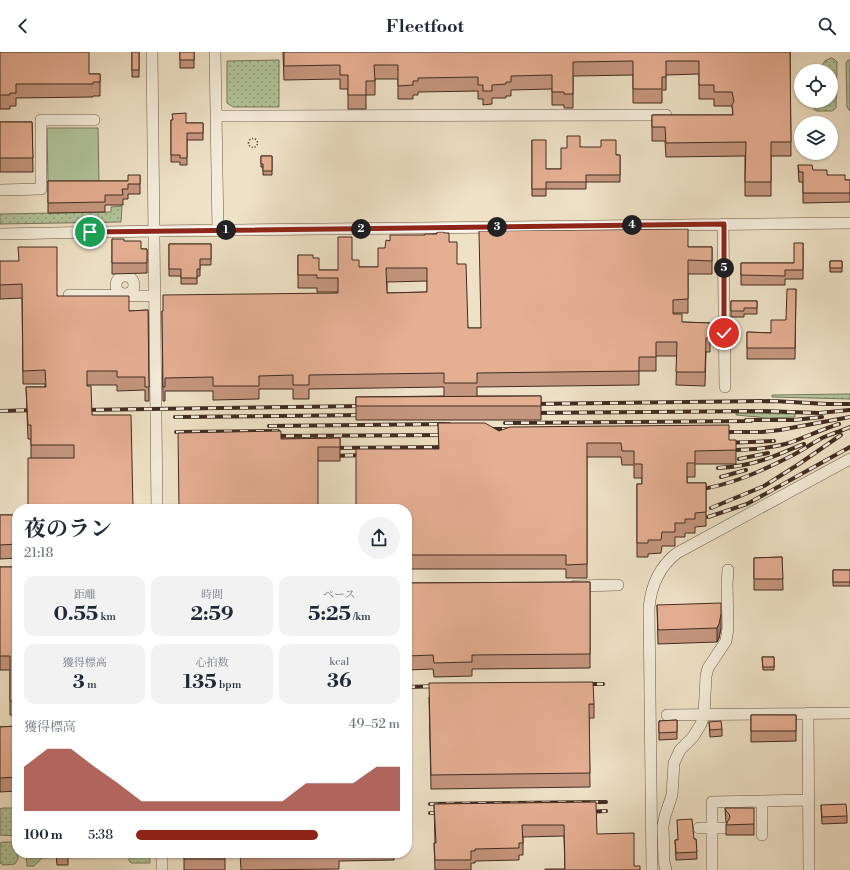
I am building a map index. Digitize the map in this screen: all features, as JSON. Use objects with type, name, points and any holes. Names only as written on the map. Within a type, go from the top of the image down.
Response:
[{"type":"street","points":[[152,52],[157,504]]},
{"type":"street","points":[[216,52],[218,231]]},
{"type":"street","points":[[216,116],[679,115]]},
{"type":"street","points":[[0,190],[41,189],[41,120],[94,120]]},
{"type":"street","points":[[0,234],[850,223]]},
{"type":"street","points":[[724,224],[725,387]]},
{"type":"street","points":[[69,295],[155,296]]},
{"type":"street","points":[[652,870],[649,608],[651,591],[657,574],[669,559],[677,553],[850,459]]},
{"type":"street","points":[[666,870],[664,862],[663,826],[672,795],[674,763],[676,756],[683,746],[698,730],[704,715],[706,676],[708,668],[723,647],[727,636],[728,570]]},
{"type":"street","points":[[563,586],[618,585]]},
{"type":"street","points":[[667,715],[850,713]]},
{"type":"street","points":[[808,714],[809,870]]},
{"type":"street","points":[[712,870],[712,802],[808,800]]},
{"type":"street","points":[[762,801],[762,834]]},
{"type":"street","points":[[699,828],[724,828]]},
{"type":"street","points":[[162,858],[162,870]]},
{"type":"path","points":[[253,138],[258,142],[257,146],[254,148],[250,146],[249,142],[253,138]]},
{"type":"green space","points":[[831,58],[837,62],[837,64],[823,64]]},
{"type":"green space","points":[[279,60],[279,107],[233,107],[227,103],[227,61]]},
{"type":"green space","points":[[850,60],[850,111],[847,107],[846,63]]},
{"type":"green space","points":[[836,108],[832,111],[816,111],[814,109]]},
{"type":"green space","points":[[47,128],[98,128],[99,183],[48,183]]},
{"type":"green space","points":[[122,206],[121,222],[0,224],[0,214],[111,212],[111,207]]},
{"type":"green space","points":[[850,394],[850,399],[772,397],[772,395]]},
{"type":"green space","points":[[736,413],[795,414],[795,417],[768,418],[736,415]]},
{"type":"green space","points":[[12,808],[12,836],[0,835],[0,809]]},
{"type":"green space","points":[[12,842],[12,858],[18,858],[15,864],[3,865],[0,863],[0,843]]},
{"type":"green space","points":[[26,858],[42,858],[34,866],[27,866]]},
{"type":"green space","points":[[129,858],[150,858],[150,863],[131,863]]},
{"type":"building","points":[[0,52],[89,52],[89,74],[100,74],[100,82],[93,82],[93,84],[16,84],[16,93],[10,93],[10,95],[0,95]]},
{"type":"building","points":[[132,52],[139,52],[139,70],[132,70]]},
{"type":"building","points":[[180,52],[194,52],[194,60],[180,60]]},
{"type":"building","points":[[284,52],[790,52],[791,142],[771,142],[771,182],[745,182],[746,142],[666,143],[665,127],[652,127],[652,115],[733,115],[732,105],[734,101],[732,92],[714,92],[714,85],[699,85],[699,61],[666,61],[666,77],[662,77],[662,89],[633,89],[633,61],[573,62],[573,94],[552,92],[552,75],[511,76],[511,82],[492,85],[492,91],[483,91],[483,85],[478,85],[478,77],[418,78],[418,81],[413,81],[413,85],[398,86],[398,65],[374,65],[375,81],[366,81],[366,95],[348,95],[348,75],[340,75],[340,65],[284,66]]},
{"type":"building","points":[[186,113],[186,123],[203,123],[203,133],[187,133],[187,158],[180,158],[180,155],[171,155],[171,120],[173,120],[172,114]]},
{"type":"building","points":[[0,122],[32,122],[33,158],[0,158]]},
{"type":"building","points":[[567,136],[580,136],[580,147],[601,147],[601,140],[616,140],[616,155],[620,155],[620,175],[586,175],[586,182],[546,182],[546,189],[532,189],[532,140],[546,140],[546,169],[561,169],[561,148],[567,148]]},
{"type":"building","points":[[261,156],[272,156],[272,171],[263,171]]},
{"type":"building","points":[[798,165],[812,165],[813,170],[827,170],[827,175],[845,175],[845,180],[850,180],[850,193],[803,193],[803,172],[799,172]]},
{"type":"building","points":[[128,175],[140,175],[140,184],[128,184],[128,189],[122,189],[123,195],[105,195],[105,202],[48,203],[48,181],[128,181]]},
{"type":"building","points":[[688,229],[688,247],[712,247],[712,261],[688,260],[688,299],[673,300],[673,314],[682,314],[682,322],[710,323],[710,338],[706,338],[705,372],[676,372],[677,342],[656,342],[656,357],[639,357],[639,371],[477,373],[477,383],[444,383],[444,373],[309,375],[309,385],[293,385],[293,375],[259,376],[259,386],[213,386],[213,377],[165,378],[165,387],[163,387],[163,295],[338,293],[338,278],[317,278],[317,275],[298,275],[298,255],[313,255],[313,258],[319,258],[319,270],[338,270],[338,237],[352,237],[352,260],[359,260],[359,267],[378,267],[378,248],[385,248],[386,240],[390,241],[390,235],[425,235],[437,234],[437,232],[449,233],[449,242],[457,242],[457,264],[466,264],[468,328],[481,328],[479,231]],"holes":[[[386,268],[427,268],[427,292],[387,293]]]},
{"type":"building","points":[[112,239],[141,241],[141,249],[147,249],[147,263],[112,263]]},
{"type":"building","points":[[794,243],[803,243],[803,270],[785,270],[785,276],[741,275],[741,263],[794,263]]},
{"type":"building","points":[[169,244],[211,244],[211,259],[200,259],[200,269],[197,269],[197,278],[181,278],[181,269],[169,269]]},
{"type":"building","points":[[18,247],[57,247],[57,296],[129,296],[129,311],[148,310],[149,387],[145,387],[145,377],[117,377],[117,371],[87,371],[87,386],[91,386],[92,415],[131,415],[133,504],[28,504],[28,458],[74,458],[74,445],[31,445],[31,425],[28,425],[26,387],[46,387],[45,370],[23,371],[22,284],[0,285],[0,261],[19,261]]},
{"type":"building","points":[[830,261],[842,261],[842,268],[830,268]]},
{"type":"building","points":[[787,289],[796,289],[795,348],[747,348],[747,332],[771,333],[771,320],[786,320]]},
{"type":"building","points":[[731,301],[757,301],[757,308],[744,308],[744,311],[731,311]]},
{"type":"building","points":[[541,396],[541,406],[356,406],[356,397]]},
{"type":"building","points":[[438,423],[485,423],[499,431],[510,427],[729,425],[729,440],[736,440],[736,450],[695,451],[695,463],[687,463],[687,483],[706,483],[706,512],[695,513],[695,519],[685,519],[685,523],[675,523],[675,532],[662,532],[661,540],[648,540],[648,543],[637,543],[637,484],[642,484],[642,464],[634,464],[634,451],[622,451],[621,443],[587,443],[587,564],[566,565],[566,555],[412,555],[412,504],[356,504],[356,449],[439,449]]},
{"type":"building","points":[[281,431],[281,439],[340,438],[340,447],[318,447],[318,504],[179,504],[178,433]]},
{"type":"building","points":[[0,515],[12,515],[12,544],[0,545]]},
{"type":"building","points":[[782,557],[783,579],[754,579],[754,558]]},
{"type":"building","points":[[0,567],[12,567],[12,701],[10,701],[10,656],[0,656]]},
{"type":"building","points":[[833,570],[850,570],[850,582],[833,582]]},
{"type":"building","points":[[590,582],[590,654],[472,655],[472,662],[434,663],[433,655],[412,656],[412,583]]},
{"type":"building","points":[[721,603],[721,614],[717,628],[658,630],[657,605]]},
{"type":"building","points":[[762,657],[774,657],[774,667],[763,667]]},
{"type":"building","points":[[593,682],[594,704],[589,704],[590,773],[431,775],[429,683]]},
{"type":"building","points":[[751,715],[796,715],[796,731],[751,731]]},
{"type":"building","points":[[677,720],[677,732],[659,733],[659,721]]},
{"type":"building","points":[[721,721],[722,729],[710,730],[709,722]]},
{"type":"building","points":[[12,726],[12,777],[0,778],[0,727]]},
{"type":"building","points":[[596,802],[597,834],[634,833],[634,866],[640,866],[640,870],[545,870],[565,869],[564,825],[522,825],[523,843],[519,843],[519,848],[475,849],[475,851],[471,851],[471,860],[435,860],[434,843],[436,843],[434,804]]},
{"type":"building","points":[[846,804],[847,816],[822,817],[821,805]]},
{"type":"building","points":[[725,808],[754,808],[754,824],[726,825],[730,817]]},
{"type":"building","points":[[692,819],[697,852],[676,853],[675,840],[678,840],[677,820]]},
{"type":"building","points":[[225,858],[225,859],[184,859]]},
{"type":"railway","points":[[530,404],[773,401],[850,404]]},
{"type":"railway","points":[[80,410],[366,406]]},
{"type":"railway","points":[[0,411],[38,410]]},
{"type":"railway","points":[[531,413],[763,411],[819,413],[850,410]]},
{"type":"railway","points":[[175,417],[367,415]]},
{"type":"railway","points":[[746,420],[794,420],[822,417]]},
{"type":"railway","points":[[718,432],[762,432],[780,430],[850,417]]},
{"type":"railway","points":[[505,423],[751,421]]},
{"type":"railway","points":[[269,426],[449,424]]},
{"type":"railway","points":[[725,450],[759,449],[776,446],[792,442],[839,424]]},
{"type":"railway","points":[[695,490],[734,481],[771,466],[822,438],[850,427]]},
{"type":"railway","points":[[486,429],[516,429]]},
{"type":"railway","points":[[176,432],[278,431]]},
{"type":"railway","points":[[270,436],[450,435]]},
{"type":"railway","points":[[711,508],[764,486],[841,435]]},
{"type":"railway","points":[[724,443],[774,441]]},
{"type":"railway","points":[[718,468],[740,466],[757,462],[804,444]]},
{"type":"railway","points":[[328,448],[450,447]]},
{"type":"railway","points":[[708,517],[747,504],[850,447]]},
{"type":"railway","points":[[739,459],[768,453]]},
{"type":"railway","points":[[329,456],[367,455]]},
{"type":"railway","points":[[721,477],[746,470]]},
{"type":"railway","points":[[581,684],[603,684]]},
{"type":"railway","points":[[412,687],[441,686]]},
{"type":"railway","points":[[430,804],[606,802]]},
{"type":"railway","points":[[586,812],[606,811]]},
{"type":"railway","points":[[430,813],[446,813]]},
{"type":"route","points":[[90,232],[724,224],[724,333]]}]
